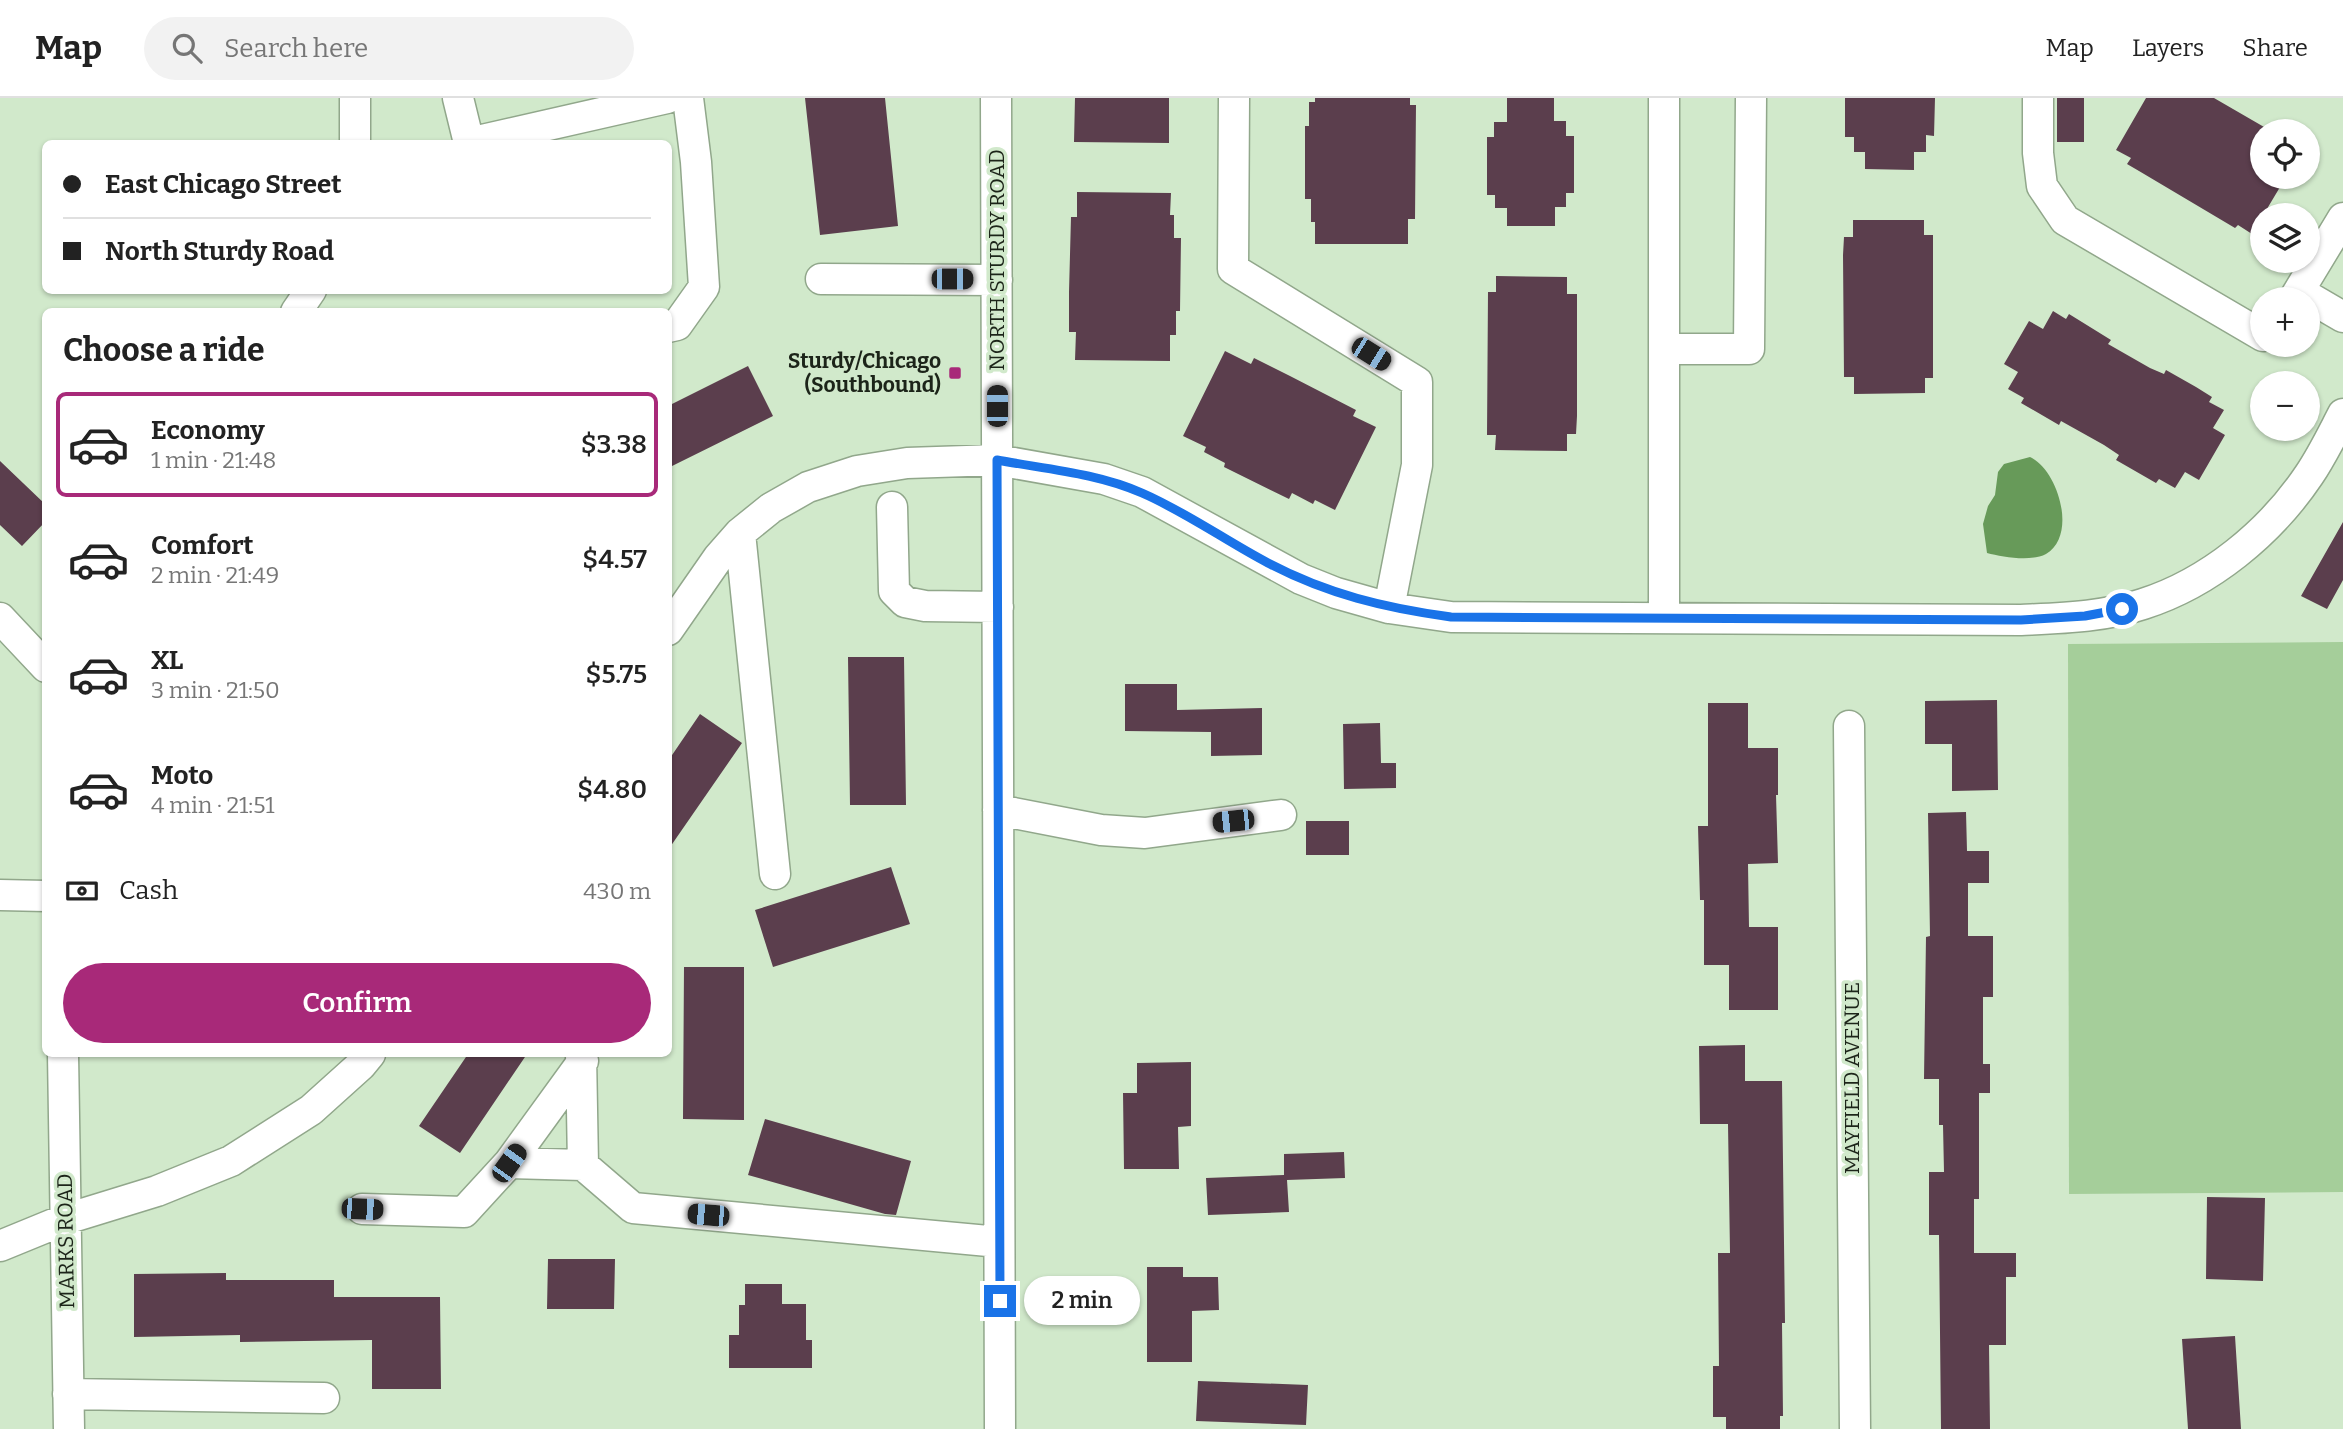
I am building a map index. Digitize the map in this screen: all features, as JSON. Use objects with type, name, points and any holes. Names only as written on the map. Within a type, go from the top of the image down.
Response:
[{"type":"street","points":[[355,98],[355,140]]},
{"type":"street","points":[[458,98],[468,140]]},
{"type":"street","points":[[478,140],[667,98]]},
{"type":"street","points":[[672,326],[677,325],[704,287],[696,162],[688,98]]},
{"type":"street","name":"NORTH STURDY ROAD","points":[[996,98],[1000,1429]]},
{"type":"street","points":[[1234,98],[1233,270],[1417,382],[1417,465],[1389,608]]},
{"type":"street","points":[[1664,98],[1664,617]]},
{"type":"street","points":[[1664,349],[1749,349],[1751,98]]},
{"type":"street","points":[[2038,98],[2038,153],[2042,186],[2065,220],[2250,328]]},
{"type":"street","points":[[2305,287],[2333,260],[2343,218]]},
{"type":"street","points":[[821,279],[997,280]]},
{"type":"street","points":[[2320,306],[2343,317]]},
{"type":"street","points":[[672,624],[718,558],[740,533],[771,508],[808,487],[857,471],[907,463],[997,460],[1104,479],[1142,492],[1301,579],[1336,593],[1389,608],[1451,617],[2021,620],[2085,616],[2140,605],[2181,590],[2217,568],[2281,512],[2309,475],[2343,414]]},
{"type":"street","points":[[892,507],[894,591],[905,602],[925,606],[998,607]]},
{"type":"street","points":[[740,533],[775,874]]},
{"type":"street","points":[[0,618],[42,663]]},
{"type":"street","name":"MAYFIELD AVENUE","points":[[1849,726],[1855,1429]]},
{"type":"street","points":[[998,810],[1101,830],[1145,833],[1280,815]]},
{"type":"street","points":[[0,895],[42,895]]},
{"type":"street","name":"MARKS ROAD","points":[[63,1057],[69,1429]]},
{"type":"street","points":[[0,1246],[66,1219],[157,1191],[231,1161],[311,1111],[368,1057]]},
{"type":"street","points":[[582,1057],[583,1165]]},
{"type":"street","points":[[362,1209],[464,1212],[509,1163],[582,1057]]},
{"type":"street","points":[[509,1163],[583,1165],[633,1208],[999,1242]]},
{"type":"street","points":[[68,1394],[324,1398]]},
{"type":"shaded area","points":[[2030,457],[2040,464],[2056,488],[2062,518],[2061,533],[2056,545],[2046,554],[2033,558],[1987,553],[1983,524],[1988,506],[1995,495],[1998,472],[2004,464]]},
{"type":"shaded area","points":[[2343,642],[2343,1192],[2069,1194],[2068,644]]},
{"type":"building","points":[[805,98],[885,98],[898,226],[820,235]]},
{"type":"building","points":[[1075,98],[1169,98],[1169,143],[1074,142]]},
{"type":"building","points":[[1315,98],[1410,98],[1410,105],[1416,105],[1415,219],[1408,219],[1408,244],[1315,244],[1311,199],[1305,199],[1305,126],[1309,126],[1309,102],[1315,102]]},
{"type":"building","points":[[1507,98],[1554,98],[1554,121],[1566,121],[1566,136],[1574,136],[1574,193],[1566,193],[1566,207],[1555,207],[1555,226],[1507,226],[1507,208],[1495,208],[1495,195],[1487,195],[1487,137],[1494,137],[1494,122],[1507,122]]},
{"type":"building","points":[[1845,98],[1935,98],[1934,136],[1926,135],[1926,152],[1914,152],[1914,170],[1865,169],[1865,152],[1854,152],[1854,137],[1845,137]]},
{"type":"building","points":[[2057,98],[2084,98],[2084,142],[2057,142]]},
{"type":"building","points":[[2146,98],[2214,98],[2250,119],[2250,189],[2279,189],[2270,203],[2250,203],[2250,233],[2238,225],[2235,228],[2127,164],[2131,158],[2116,150]]},
{"type":"building","points":[[1077,192],[1171,193],[1170,215],[1174,215],[1174,238],[1181,238],[1180,311],[1176,311],[1176,335],[1170,335],[1170,361],[1075,360],[1076,332],[1069,332],[1069,292],[1071,217],[1077,217]]},
{"type":"building","points":[[1853,220],[1924,220],[1924,235],[1933,235],[1933,378],[1925,378],[1925,393],[1854,394],[1854,377],[1844,377],[1844,237],[1853,237]]},
{"type":"building","points":[[1496,276],[1567,277],[1567,294],[1577,294],[1576,434],[1567,434],[1567,451],[1495,450],[1496,435],[1487,435],[1488,292],[1496,292]]},
{"type":"building","points":[[2053,311],[2066,319],[2069,314],[2111,340],[2108,344],[2150,368],[2164,374],[2166,370],[2196,387],[2212,397],[2209,402],[2224,410],[2213,428],[2225,435],[2199,480],[2185,472],[2175,488],[2159,479],[2156,483],[2116,460],[2119,455],[2104,445],[2061,421],[2059,425],[2021,403],[2024,398],[2008,389],[2018,372],[2004,364],[2029,321],[2043,329]]},
{"type":"building","points":[[1225,351],[1251,364],[1254,358],[1290,376],[1356,410],[1353,416],[1376,427],[1335,510],[1315,500],[1313,504],[1292,493],[1289,499],[1224,467],[1225,463],[1204,452],[1206,447],[1183,436]]},
{"type":"building","points":[[748,366],[773,416],[672,466],[672,404]]},
{"type":"building","points":[[0,461],[42,501],[42,525],[22,546],[0,525]]},
{"type":"building","points":[[2343,522],[2343,580],[2327,609],[2301,596]]},
{"type":"building","points":[[848,657],[904,657],[906,805],[850,805]]},
{"type":"building","points":[[1125,684],[1177,684],[1177,710],[1262,708],[1262,755],[1211,756],[1211,732],[1125,731]]},
{"type":"building","points":[[1997,700],[1998,790],[1952,791],[1952,744],[1925,744],[1925,701]]},
{"type":"building","points":[[1708,703],[1748,703],[1748,748],[1778,748],[1778,863],[1748,864],[1749,927],[1778,927],[1778,1010],[1729,1010],[1729,965],[1704,965],[1704,900],[1700,900],[1698,826],[1708,826]]},
{"type":"building","points":[[700,714],[742,743],[672,844],[672,755]]},
{"type":"building","points":[[1380,723],[1381,763],[1396,763],[1396,788],[1344,789],[1343,724]]},
{"type":"building","points":[[1966,812],[1967,851],[1989,851],[1989,883],[1968,883],[1968,936],[1993,936],[1993,997],[1983,997],[1983,1064],[1990,1064],[1990,1093],[1979,1093],[1979,1199],[1974,1199],[1974,1253],[2016,1253],[2016,1277],[2006,1277],[2006,1345],[1989,1345],[1990,1429],[1941,1429],[1939,1235],[1929,1235],[1929,1172],[1944,1172],[1943,1125],[1939,1125],[1939,1079],[1924,1079],[1926,937],[1930,936],[1928,813]]},
{"type":"building","points":[[1306,821],[1349,821],[1349,855],[1306,855]]},
{"type":"building","points":[[891,867],[910,924],[773,967],[755,910]]},
{"type":"building","points":[[684,967],[744,967],[744,1120],[683,1119]]},
{"type":"building","points":[[1745,1045],[1745,1081],[1782,1081],[1785,1323],[1782,1323],[1783,1416],[1780,1416],[1780,1429],[1726,1429],[1726,1417],[1713,1417],[1713,1366],[1719,1366],[1718,1253],[1730,1253],[1728,1124],[1700,1124],[1699,1046]]},
{"type":"building","points":[[466,1057],[525,1057],[460,1153],[419,1126]]},
{"type":"building","points":[[1191,1062],[1191,1126],[1178,1127],[1179,1169],[1124,1169],[1123,1093],[1137,1093],[1137,1063]]},
{"type":"building","points":[[765,1119],[911,1161],[896,1215],[748,1175]]},
{"type":"building","points":[[1344,1152],[1345,1178],[1287,1180],[1289,1212],[1208,1215],[1206,1178],[1284,1175],[1284,1154]]},
{"type":"building","points":[[2207,1197],[2265,1198],[2263,1281],[2206,1279]]},
{"type":"building","points":[[548,1259],[615,1259],[614,1309],[547,1309]]},
{"type":"building","points":[[1147,1267],[1183,1267],[1183,1277],[1218,1277],[1219,1310],[1192,1311],[1192,1362],[1147,1362]]},
{"type":"building","points":[[226,1273],[226,1280],[334,1280],[334,1297],[440,1297],[441,1389],[372,1389],[372,1340],[240,1342],[240,1335],[134,1337],[134,1274]]},
{"type":"building","points":[[745,1284],[782,1284],[782,1304],[806,1304],[806,1340],[812,1340],[812,1368],[729,1368],[729,1335],[739,1335],[739,1305],[745,1305]]},
{"type":"building","points":[[2235,1336],[2241,1429],[2188,1429],[2182,1339]]},
{"type":"building","points":[[1198,1381],[1308,1385],[1306,1425],[1196,1421]]},
{"type":"place","name":"Sturdy/Chicago (Southbound)","points":[[955,373]]},
{"type":"route","points":[[1000,1301],[997,460],[1104,479],[1142,492],[1267,563],[1301,579],[1336,593],[1389,608],[1451,617],[2021,620],[2085,616],[2122,609]]}]
